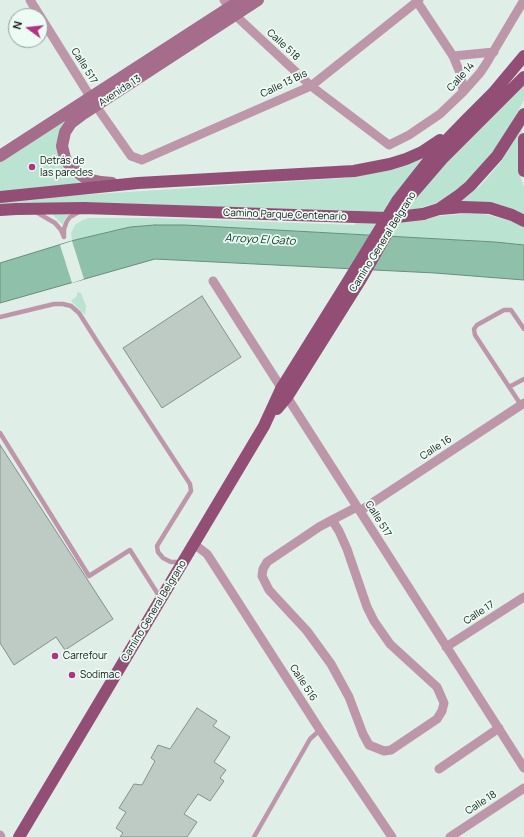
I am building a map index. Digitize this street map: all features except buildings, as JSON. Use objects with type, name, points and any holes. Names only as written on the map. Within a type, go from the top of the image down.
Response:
[{"type":"main road","name":"Avenida 13","points":[[0,156],[94,101],[241,0]]},
{"type":"main road","name":"Avenida 13","points":[[230,8],[258,0]]},
{"type":"main road","points":[[0,196],[125,184],[336,173],[390,164],[422,152],[446,137],[493,94],[524,56]]},
{"type":"main road","name":"Camino General Belgrano","points":[[19,837],[284,393],[347,283],[382,233],[426,176],[524,77]]},
{"type":"main road","name":"Avenida 13","points":[[94,101],[67,128],[63,140],[63,152],[68,163],[87,179],[125,184]]},
{"type":"main road","name":"Camino Parque Centenario","points":[[4,210],[101,208],[388,218],[423,214],[439,209],[458,196],[482,173],[504,146],[524,114]]},
{"type":"main road","name":"Camino General Belgrano","points":[[284,393],[361,279],[397,201],[415,176],[437,150],[469,117]]},
{"type":"main road","points":[[524,139],[524,171]]},
{"type":"main road","points":[[439,209],[463,207],[490,208],[512,215],[524,221]]},
{"type":"street","points":[[417,0],[453,56],[461,75],[463,92]]},
{"type":"street","name":"Calle 13 Bis","points":[[142,160],[311,86],[417,0]]},
{"type":"street","name":"Calle 14","points":[[389,145],[440,114],[463,92],[480,73],[494,52],[524,0]]},
{"type":"street","name":"Calle 518","points":[[230,8],[311,86],[389,145]]},
{"type":"street","name":"Calle 517","points":[[48,29],[131,156],[142,160]]},
{"type":"street","points":[[453,56],[494,52]]},
{"type":"street","name":"Calle 517","points":[[213,282],[524,768]]},
{"type":"street","name":"Calle 16","points":[[332,520],[347,549],[367,607],[374,621],[390,644],[437,687],[444,703],[442,711],[437,719],[395,749],[384,751],[370,745],[363,734],[349,697],[331,664],[307,631],[269,590],[262,576],[263,569],[267,562],[319,527],[332,520],[359,509],[522,404]]},
{"type":"street","name":"Calle 516","points":[[194,544],[207,554],[320,730],[392,837]]},
{"type":"street","name":"Calle 17","points":[[446,647],[524,597]]},
{"type":"street","points":[[439,769],[498,728]]},
{"type":"street","name":"Calle 18","points":[[450,837],[524,788]]},
{"type":"lane","points":[[4,210],[28,210],[43,215],[55,223],[61,230],[64,237],[65,225],[70,217],[82,211],[101,208]]},
{"type":"lane","points":[[0,317],[54,304],[71,306],[80,313],[99,345],[190,484],[191,491],[157,546],[158,552],[163,558],[171,562],[183,562]]},
{"type":"lane","points":[[522,404],[475,336],[474,329],[477,325],[507,310],[511,310],[524,329]]},
{"type":"lane","points":[[509,387],[524,379]]},
{"type":"lane","points":[[0,433],[89,576],[130,550],[161,599]]},
{"type":"lane","points":[[254,837],[310,739],[320,730]]},
{"type":"shaded area","points":[[524,83],[524,100],[494,152],[476,173],[448,198],[422,207],[424,220],[439,216],[474,213],[489,215],[517,223],[524,226],[524,245],[389,236],[421,188]]},
{"type":"shaded area","points":[[82,108],[59,136],[84,183],[0,192],[0,161]]},
{"type":"shaded area","points":[[524,122],[520,139],[518,163],[524,188],[524,216],[461,201],[480,186],[501,162]]},
{"type":"shaded area","points":[[422,158],[372,235],[185,225],[155,225],[130,227],[72,241],[71,233],[75,225],[88,218],[156,218],[355,225],[357,211],[103,203],[0,205],[0,201],[34,198],[345,178],[365,175]]},
{"type":"shaded area","points":[[52,214],[69,214],[64,220],[63,225]]},
{"type":"shaded area","points":[[78,292],[81,293],[86,306],[85,315],[71,301],[76,297]]},
{"type":"water","name":"Arroyo El Gato","points":[[185,225],[495,242],[524,245],[524,280],[435,273],[155,259],[0,303],[0,263],[75,240],[130,227]]},
{"type":"pier","points":[[72,241],[84,279],[72,283],[60,245]]},
{"type":"place","name":"Detrás de las paredes","points":[[32,167]]},
{"type":"place","name":"Carrefour","points":[[55,656]]},
{"type":"place","name":"Sodimac","points":[[72,675]]}]
